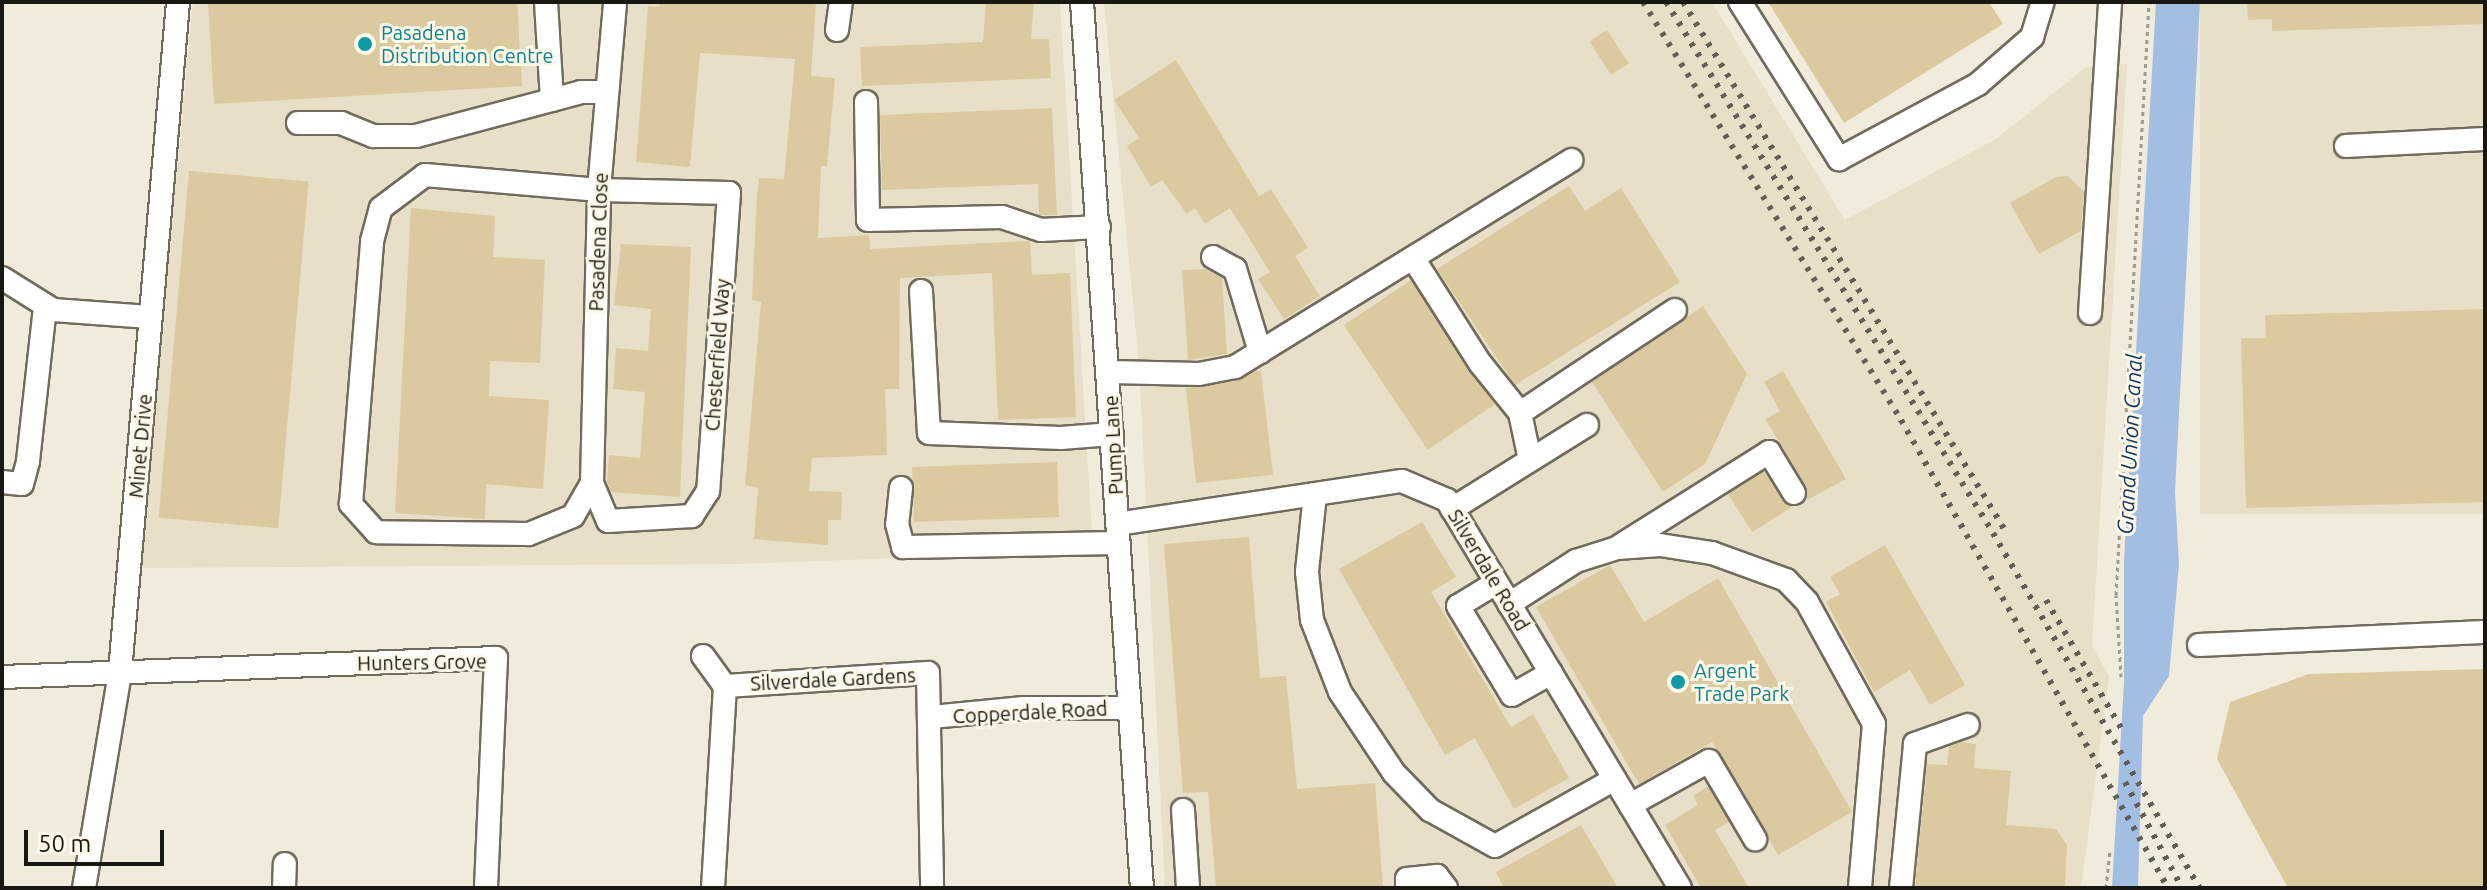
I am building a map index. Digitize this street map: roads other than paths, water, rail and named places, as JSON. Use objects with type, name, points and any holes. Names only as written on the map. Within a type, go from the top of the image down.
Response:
[{"type":"street","name":"Minet Drive","points":[[84,888],[120,672],[178,2]]},
{"type":"street","points":[[546,2],[552,100]]},
{"type":"street","name":"Pasadena Close","points":[[592,483],[599,190],[615,2]]},
{"type":"street","points":[[837,30],[841,2]]},
{"type":"street","name":"Pump Lane","points":[[1082,2],[1110,372],[1117,533],[1142,888]]},
{"type":"street","points":[[1740,2],[1839,159],[1978,84],[2032,37],[2043,2]]},
{"type":"street","points":[[2090,313],[2110,2]]},
{"type":"street","points":[[298,123],[341,123],[373,136],[416,136],[581,92],[607,92]]},
{"type":"street","points":[[866,102],[868,220],[1002,217],[1041,230],[1099,227]]},
{"type":"street","points":[[2346,146],[2485,139]]},
{"type":"street","points":[[1110,372],[1199,374],[1235,367],[1572,160]]},
{"type":"street","points":[[592,483],[573,516],[529,534],[376,532],[351,504],[372,241],[381,208],[425,175],[599,190]]},
{"type":"street","name":"Chesterfield Way","points":[[592,483],[608,521],[692,516],[708,491],[729,193],[599,190]]},
{"type":"street","points":[[1213,257],[1235,269],[1260,352]]},
{"type":"street","points":[[1413,258],[1480,363],[1520,413],[1530,460]]},
{"type":"street","points":[[2,278],[45,307],[150,317]]},
{"type":"street","points":[[921,291],[929,433],[1061,438],[1112,434]]},
{"type":"street","points":[[2,482],[22,484],[28,461],[45,307]]},
{"type":"street","points":[[1520,413],[1675,310]]},
{"type":"street","points":[[1452,509],[1587,425]]},
{"type":"street","points":[[1617,548],[1769,452],[1794,493]]},
{"type":"street","name":"Silverdale Road","points":[[901,488],[897,524],[903,547],[1117,533],[1315,494],[1402,481],[1447,500],[1680,888]]},
{"type":"street","points":[[1315,494],[1307,572],[1312,620],[1340,692],[1394,773],[1430,810],[1495,846],[1615,779]]},
{"type":"street","points":[[1509,604],[1576,561],[1617,548],[1660,545],[1712,553],[1777,576],[1807,602],[1874,724],[1860,888]]},
{"type":"street","points":[[1496,583],[1458,606],[1512,695],[1551,673]]},
{"type":"street","points":[[2199,645],[2485,632]]},
{"type":"street","points":[[703,656],[725,686]]},
{"type":"street","name":"Hunters Grove","points":[[120,672],[496,658],[486,888]]},
{"type":"street","points":[[2,677],[120,672]]},
{"type":"street","name":"Silverdale Gardens","points":[[713,888],[725,686],[928,673],[932,717],[932,888]]},
{"type":"street","name":"Copperdale Road","points":[[932,717],[1024,708],[1129,708]]},
{"type":"street","points":[[1901,888],[1915,744],[1968,725]]},
{"type":"street","points":[[1630,805],[1709,761],[1755,839]]},
{"type":"street","points":[[1183,810],[1188,888]]},
{"type":"street","points":[[284,888],[285,864]]},
{"type":"street","points":[[1407,888],[1407,879],[1437,876],[1446,888]]},
{"type":"water","points":[[2156,2],[2200,2],[2175,492],[2179,564],[2169,676],[2143,716],[2138,888],[2112,888],[2124,682],[2124,562]]},
{"type":"railway","points":[[1643,2],[1901,420],[2168,888]]},
{"type":"railway","points":[[1666,2],[1993,533],[2200,888]]},
{"type":"railway","points":[[1683,2],[2008,535]]},
{"type":"railway","points":[[2046,600],[2121,728]]},
{"type":"railway","points":[[2125,782],[2182,888]]},
{"type":"place","name":"Pasadena Distribution Centre","points":[[365,44]]},
{"type":"place","name":"Argent Trade Park","points":[[1678,682]]},
{"type":"water label","name":"Grand Union Canal","points":[[2129,444]]}]
